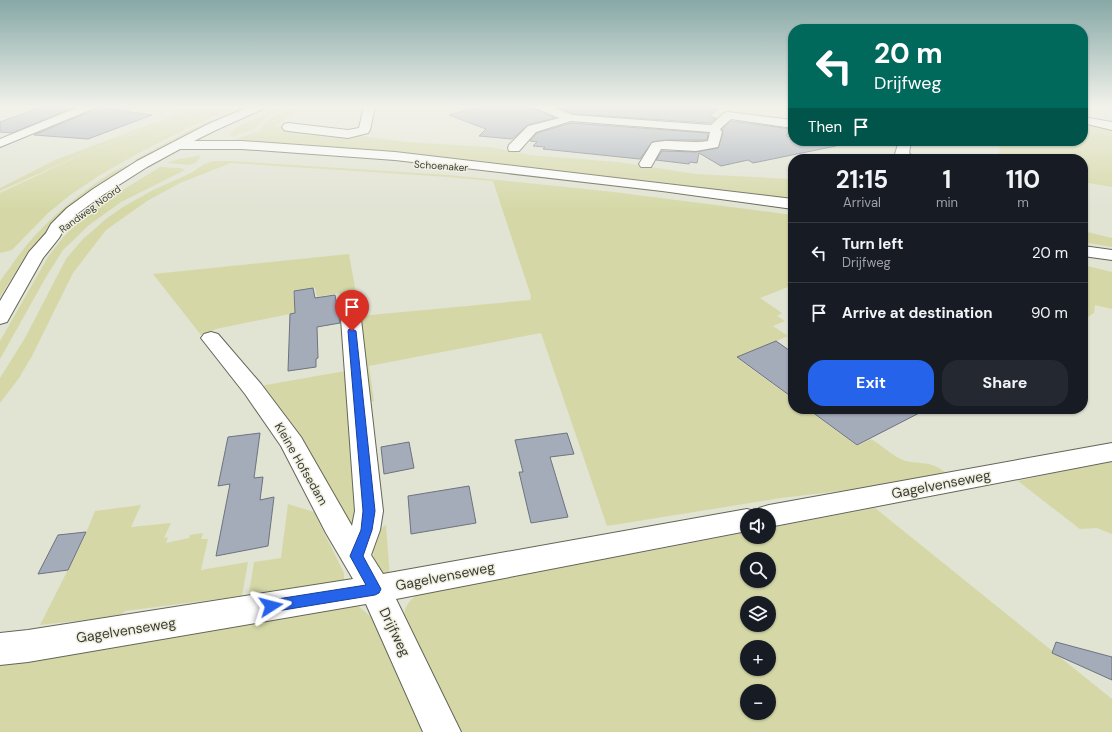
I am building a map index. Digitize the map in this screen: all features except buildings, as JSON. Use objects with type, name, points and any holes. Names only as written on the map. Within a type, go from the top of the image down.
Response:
[{"type":"street","name":"Randweg Noord","points":[[0,318],[35,256],[53,236],[66,217],[84,202],[122,176],[182,148],[193,140]]},
{"type":"street","name":"Randweg Noord","points":[[182,148],[200,144],[207,140]]},
{"type":"street","name":"Schoenaker","points":[[225,140],[242,145]]},
{"type":"street","points":[[514,148],[521,140]]},
{"type":"street","points":[[646,164],[656,146],[696,147],[714,144],[715,140]]},
{"type":"street","name":"Schoenaker","points":[[200,144],[242,145],[395,156],[788,203]]},
{"type":"street","name":"Schoenaker","points":[[182,148],[509,170]]},
{"type":"street","points":[[1088,251],[1109,255]]},
{"type":"street","points":[[351,319],[369,511],[366,530],[356,556]]},
{"type":"street","name":"Kleine Hofsedam","points":[[211,338],[252,389],[292,443],[336,525],[356,556]]},
{"type":"street","name":"Gagelvenseweg","points":[[776,515],[1112,452]]},
{"type":"street","name":"Gagelvenseweg","points":[[0,648],[28,646],[375,589],[740,521]]},
{"type":"street","name":"Drijfweg","points":[[356,556],[375,589],[442,732]]},
{"type":"green space","points":[[108,140],[117,140],[0,191],[0,188],[55,160]]},
{"type":"green space","points":[[118,140],[164,140],[100,175],[70,195],[48,213],[12,250],[0,253],[0,193],[81,155]]},
{"type":"green space","points":[[170,140],[183,140],[137,162],[134,160]]},
{"type":"green space","points":[[233,140],[393,140],[490,147],[530,155],[618,162],[696,174],[788,179],[788,199],[541,169],[239,142]]},
{"type":"green space","points":[[1088,140],[1112,140],[1112,187],[1088,183],[1088,154],[999,154],[1000,146],[1088,146]]},
{"type":"green space","points":[[201,155],[196,163],[188,165],[167,163],[179,159]]},
{"type":"green space","points":[[213,161],[230,161],[449,175],[614,192],[788,214],[788,287],[760,298],[782,313],[777,316],[785,321],[773,326],[788,336],[737,358],[788,395],[788,414],[814,414],[857,446],[871,439],[903,460],[935,466],[949,476],[906,483],[781,498],[607,526],[541,333],[369,366],[374,401],[366,402],[343,319],[340,293],[317,297],[315,288],[293,291],[293,297],[308,294],[309,310],[216,329],[201,335],[153,274],[349,254],[360,316],[530,300],[531,296],[493,181],[448,177],[231,163],[180,183],[147,201],[106,230],[73,273],[32,356],[19,378],[0,403],[0,378],[25,338],[66,259],[82,240],[106,219],[123,207],[153,190],[191,173],[204,164]]},
{"type":"green space","points":[[131,165],[61,216],[28,252],[0,297],[0,282],[2,278],[18,256],[48,222],[96,183],[117,170]]},
{"type":"green space","points":[[160,167],[181,168],[185,170],[121,202],[89,225],[63,250],[46,277],[0,359],[0,341],[48,257],[62,239],[78,221],[97,206]]},
{"type":"green space","points":[[1088,232],[1112,238],[1112,247],[1088,243]]},
{"type":"green space","points":[[1088,266],[1112,272],[1112,309],[1095,305],[1094,313],[1088,317]]},
{"type":"green space","points":[[351,370],[362,519],[347,525],[258,388],[266,385]]},
{"type":"green space","points":[[1112,460],[1112,534],[1097,528],[1080,529],[1018,481]]},
{"type":"green space","points":[[288,504],[314,512],[344,573],[344,581],[249,594],[254,562],[281,558]]},
{"type":"green space","points":[[141,505],[131,527],[171,523],[164,538],[168,537],[166,543],[189,538],[190,535],[203,533],[201,539],[208,539],[201,570],[248,562],[242,596],[125,611],[120,616],[40,625],[84,538],[95,511]]},
{"type":"green space","points":[[875,508],[1112,699],[1112,732],[451,732],[403,622],[406,607],[411,600],[424,593],[555,565],[645,552],[740,533],[740,544],[776,544],[776,527]]},
{"type":"green space","points":[[386,525],[390,578],[380,570],[374,558],[373,552],[376,533]]},
{"type":"green space","points":[[358,606],[381,625],[429,732],[0,732],[0,660]]},
{"type":"route","points":[[271,606],[375,589],[356,556],[366,530],[369,511],[352,331]]}]
